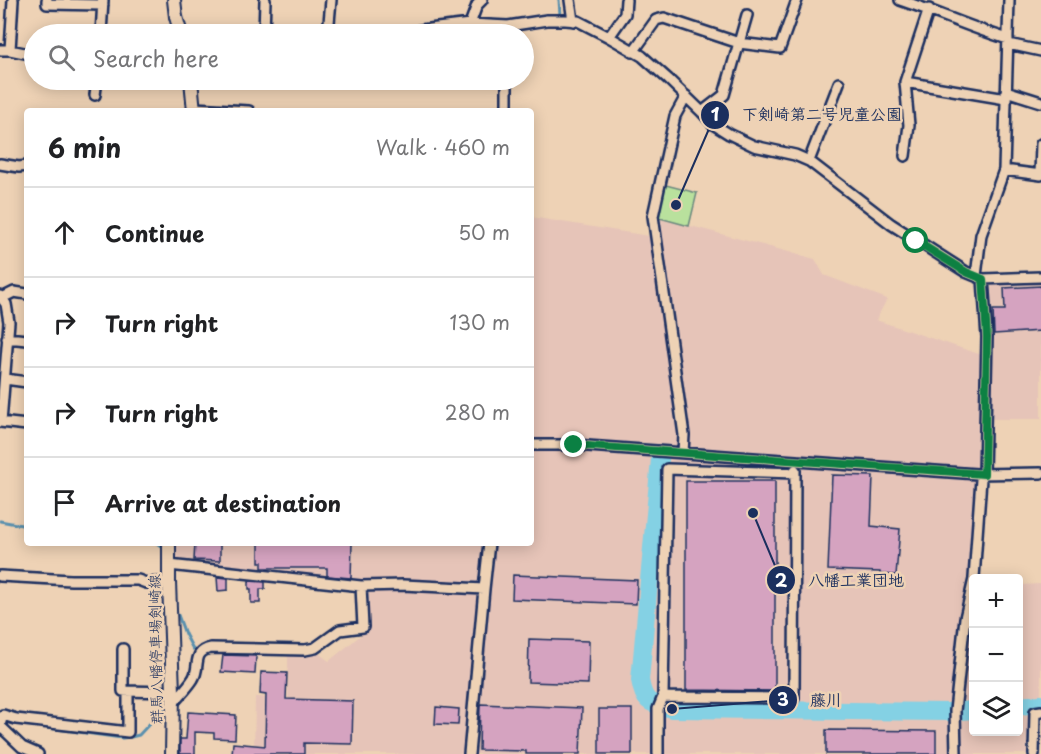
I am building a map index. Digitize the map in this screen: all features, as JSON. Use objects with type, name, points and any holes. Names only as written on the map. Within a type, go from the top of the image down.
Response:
[{"type":"main road","points":[[174,0],[178,24]]},
{"type":"main road","points":[[192,90],[194,108]]},
{"type":"main road","name":"群馬八幡停車場剣崎線","points":[[169,546],[173,697],[172,754]]},
{"type":"street","points":[[13,0],[5,50],[24,53]]},
{"type":"street","points":[[47,0],[47,4],[103,2],[102,24]]},
{"type":"street","points":[[264,24],[265,0]]},
{"type":"street","points":[[329,24],[331,0]]},
{"type":"street","points":[[470,24],[477,5],[482,0]]},
{"type":"street","points":[[570,0],[573,21]]},
{"type":"street","points":[[609,37],[626,14],[626,0]]},
{"type":"street","points":[[633,52],[656,20],[664,18],[739,43],[780,48],[797,0]]},
{"type":"street","points":[[900,0],[929,9],[1008,42],[1041,51]]},
{"type":"street","points":[[974,574],[981,479],[984,474],[987,337],[980,278],[981,235],[1004,170],[1009,0]]},
{"type":"street","points":[[906,156],[909,125],[906,82],[929,9]]},
{"type":"street","points":[[702,112],[724,95],[747,15]]},
{"type":"street","points":[[531,24],[547,20],[578,21],[609,37],[642,56],[686,96],[712,124],[754,146],[809,160],[891,224],[966,272],[980,278],[1041,277]]},
{"type":"street","points":[[906,82],[1041,102]]},
{"type":"street","points":[[809,160],[838,83]]},
{"type":"street","points":[[95,95],[96,90]]},
{"type":"street","points":[[507,90],[507,108]]},
{"type":"street","points":[[683,453],[684,435],[653,216],[675,116],[686,96]]},
{"type":"street","points":[[1004,170],[1040,175],[1041,144]]},
{"type":"street","points":[[0,164],[23,167]]},
{"type":"street","points":[[24,294],[14,292],[1,297],[6,304],[9,322],[0,422],[24,425]]},
{"type":"street","points":[[7,338],[24,340]]},
{"type":"street","points":[[5,379],[24,382]]},
{"type":"street","points":[[534,445],[574,445],[984,474],[1041,473]]},
{"type":"street","points":[[663,697],[794,698],[795,462]]},
{"type":"street","points":[[658,754],[658,709],[663,697],[667,469],[795,473]]},
{"type":"street","points":[[468,754],[489,546]]},
{"type":"street","points":[[169,565],[361,586],[403,585],[484,589]]},
{"type":"street","points":[[0,576],[71,580],[138,580],[146,583],[169,582]]},
{"type":"street","points":[[123,649],[123,691],[173,697],[195,678],[199,654],[206,649],[305,650],[315,648],[340,630],[363,627],[361,586]]},
{"type":"street","points":[[956,754],[955,711],[969,603]]},
{"type":"street","points":[[38,754],[22,750],[0,726],[3,715],[16,719],[128,732],[128,692]]},
{"type":"street","points":[[1034,754],[1035,712],[1041,711]]},
{"type":"shaded area","points":[[653,216],[815,259],[824,275],[887,299],[876,320],[982,355],[971,574],[969,574],[969,597],[952,754],[254,754],[255,697],[288,698],[288,655],[304,655],[314,650],[329,661],[366,631],[365,590],[190,565],[183,559],[176,561],[176,546],[534,546],[534,217],[655,237]]},
{"type":"shaded area","points":[[1041,282],[1041,419],[990,419],[993,348],[989,289],[994,284]]},
{"type":"shaded area","points":[[1041,584],[1041,754],[961,754],[961,706],[969,637],[969,736],[1023,736],[1023,585]]},
{"type":"green space","points":[[662,184],[697,193],[689,226],[656,217]]},
{"type":"building","points":[[1041,286],[1041,331],[994,334],[993,310],[1005,310],[1004,288]]},
{"type":"building","points":[[832,475],[873,476],[871,526],[900,529],[896,575],[880,574],[880,572],[828,570]]},
{"type":"building","points":[[686,481],[775,481],[775,691],[686,690]]},
{"type":"building","points":[[195,546],[220,546],[220,561],[194,560]]},
{"type":"building","points":[[259,546],[352,546],[351,578],[327,576],[327,568],[262,568],[262,562],[259,562]]},
{"type":"building","points":[[513,575],[637,580],[636,604],[512,599]]},
{"type":"building","points":[[217,577],[228,578],[228,590],[218,591]]},
{"type":"building","points":[[249,581],[265,582],[265,589],[260,589],[260,603],[251,603]]},
{"type":"building","points":[[529,639],[589,641],[588,684],[528,682]]},
{"type":"building","points":[[223,655],[256,656],[255,674],[221,672]]},
{"type":"building","points":[[261,672],[287,673],[286,699],[353,701],[352,744],[304,743],[304,754],[232,754],[233,743],[265,746],[266,695],[260,694]]},
{"type":"building","points":[[480,704],[582,708],[580,754],[526,754],[526,751],[479,750]]},
{"type":"building","points":[[436,707],[459,709],[458,725],[435,724]]},
{"type":"building","points":[[599,709],[632,709],[632,754],[599,754]]},
{"type":"building","points":[[188,712],[236,715],[235,739],[214,738],[214,733],[195,732],[195,754],[180,754],[180,739],[186,739]]},
{"type":"building","points":[[826,730],[936,731],[936,754],[826,754]]},
{"type":"waterway","points":[[559,0],[560,15]]},
{"type":"waterway","points":[[660,459],[640,680],[644,694],[649,701],[672,709],[969,710]]},
{"type":"waterway","points":[[0,521],[24,525]]},
{"type":"waterway","points":[[175,546],[175,552]]},
{"type":"waterway","points":[[178,615],[193,649]]},
{"type":"waterway","points":[[1023,706],[1041,704]]},
{"type":"waterway","points":[[2,721],[122,738],[139,735],[167,705]]},
{"type":"place","name":"下剣崎第二号児童公園","points":[[676,205]]},
{"type":"place","name":"八幡工業団地","points":[[753,513]]},
{"type":"place","name":"藤川","points":[[672,709]]},
{"type":"route","points":[[574,445],[984,474],[987,337],[983,279],[966,272],[916,241]]}]
